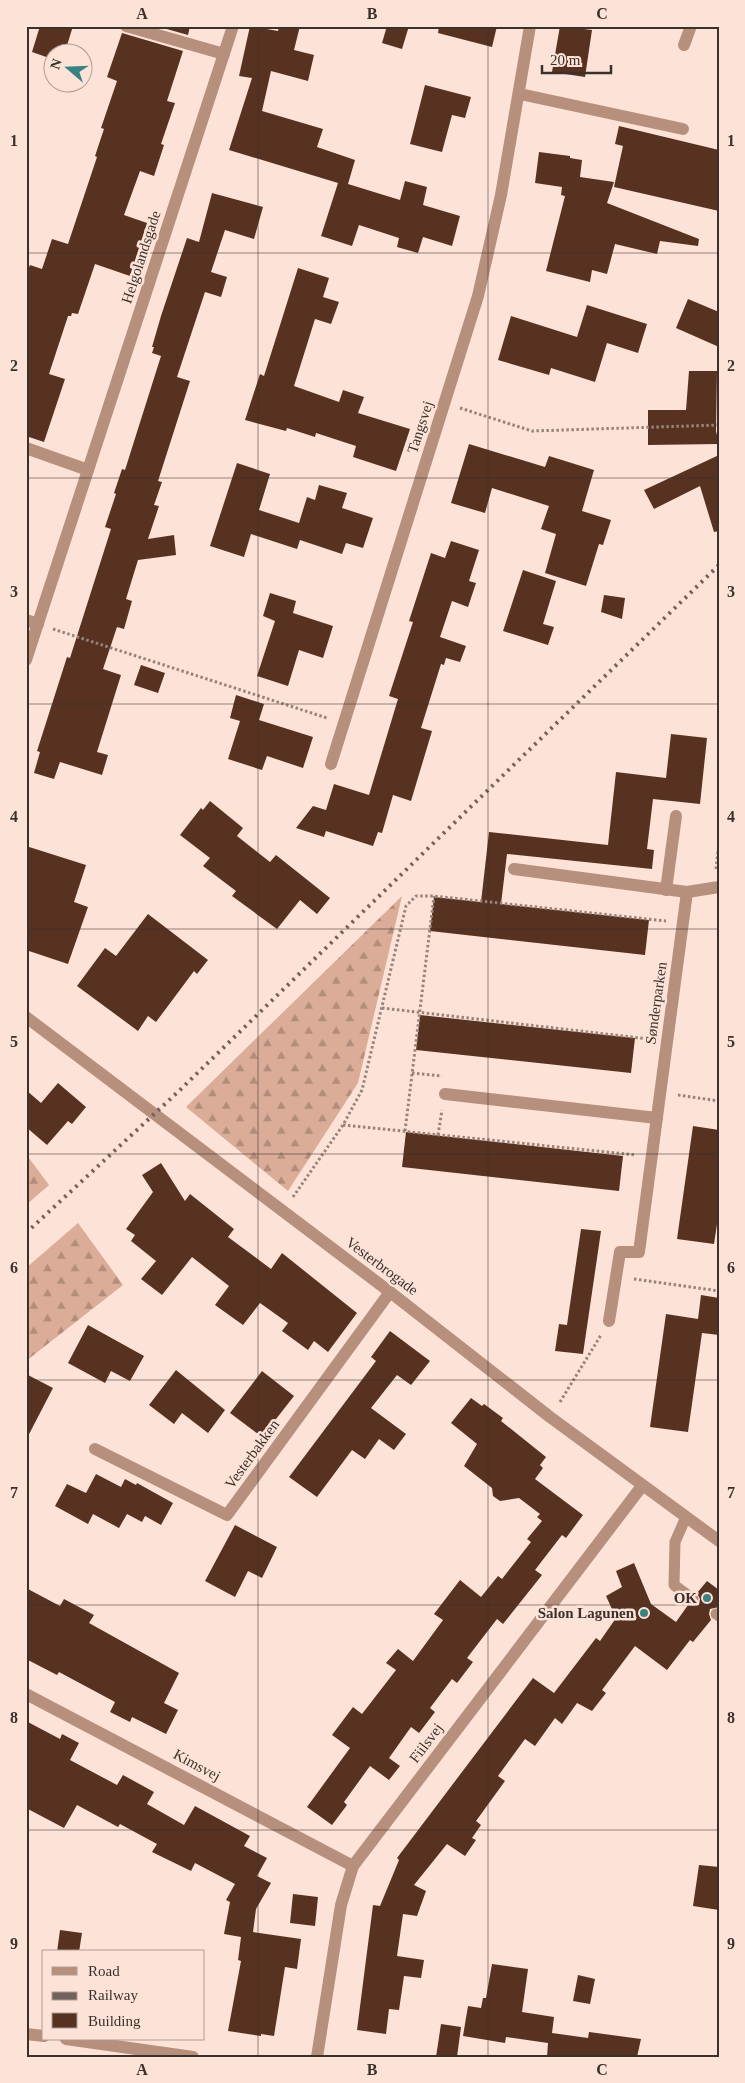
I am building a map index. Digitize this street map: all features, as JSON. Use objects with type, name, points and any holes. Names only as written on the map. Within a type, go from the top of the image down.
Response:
[{"type":"street","points":[[126,26],[224,54]]},
{"type":"street","name":"Helgolandsgade","points":[[26,660],[32,622],[88,470],[233,26]]},
{"type":"street","name":"Tangsvej","points":[[331,764],[478,296],[496,222],[520,94],[530,26]]},
{"type":"street","points":[[684,45],[691,26]]},
{"type":"street","points":[[520,94],[684,128]]},
{"type":"street","points":[[26,448],[88,470]]},
{"type":"street","points":[[666,890],[676,816]]},
{"type":"street","points":[[514,869],[687,892],[716,887]]},
{"type":"street","name":"Sønderparken","points":[[609,1321],[620,1252],[639,1252],[687,892]]},
{"type":"street","name":"Vesterbrogade","points":[[26,1017],[390,1292],[550,1417],[719,1541]]},
{"type":"street","points":[[445,1094],[657,1118]]},
{"type":"street","name":"Vesterbakken","points":[[95,1449],[227,1515],[390,1292]]},
{"type":"street","name":"Fiilsvej","points":[[317,2057],[341,1905],[353,1866],[642,1486]]},
{"type":"street","name":"Kimsvej","points":[[26,1694],[353,1866]]},
{"type":"street","points":[[26,2034],[42,2036]]},
{"type":"street","points":[[73,2040],[193,2057]]},
{"type":"lane","points":[[686,1517],[675,1542],[674,1585],[692,1599]]},
{"type":"path","points":[[444,403],[532,431],[719,425]]},
{"type":"path","points":[[32,622],[344,724]]},
{"type":"path","points":[[716,887],[719,843]]},
{"type":"path","points":[[282,1212],[343,1125],[362,1090],[406,906],[416,896],[434,896],[684,923]]},
{"type":"path","points":[[405,1132],[434,896]]},
{"type":"path","points":[[382,1008],[667,1041]]},
{"type":"path","points":[[660,1093],[719,1101]]},
{"type":"path","points":[[343,1125],[651,1157]]},
{"type":"path","points":[[616,1276],[719,1291]]},
{"type":"path","points":[[550,1417],[609,1321]]},
{"type":"green space","points":[[402,896],[358,1083],[288,1191],[186,1107]]},
{"type":"green space","points":[[26,1154],[49,1185],[26,1205]]},
{"type":"green space","points":[[78,1223],[123,1285],[26,1361],[26,1268]]},
{"type":"building","points":[[40,26],[73,26],[68,42],[42,42],[42,56],[32,52]]},
{"type":"building","points":[[156,26],[190,26],[188,35]]},
{"type":"building","points":[[250,26],[278,31],[279,26],[300,26],[294,50],[314,55],[308,81],[271,71],[262,111],[323,129],[317,147],[355,160],[348,184],[400,200],[405,181],[427,187],[423,205],[460,216],[452,246],[423,237],[418,253],[397,247],[399,238],[359,225],[352,246],[321,236],[338,183],[229,150],[252,78],[239,76]]},
{"type":"building","points":[[387,26],[409,26],[402,49],[382,43]]},
{"type":"building","points":[[439,26],[497,26],[492,47],[438,33]]},
{"type":"building","points":[[560,26],[592,30],[585,77],[552,72]]},
{"type":"building","points":[[122,33],[183,51],[167,101],[175,103],[161,144],[164,145],[154,176],[140,171],[124,215],[147,223],[130,276],[95,264],[78,314],[72,313],[71,316],[68,316],[49,374],[65,379],[44,442],[26,436],[26,275],[30,265],[42,269],[52,239],[68,244],[97,157],[95,156],[104,129],[101,128],[117,81],[107,77]]},
{"type":"building","points":[[425,85],[471,97],[465,118],[452,115],[442,152],[410,144]]},
{"type":"building","points":[[619,126],[719,150],[719,211],[614,187],[623,146],[615,144]]},
{"type":"building","points":[[539,152],[570,156],[570,158],[582,160],[580,177],[614,182],[607,203],[699,239],[698,246],[660,241],[657,254],[615,244],[607,274],[592,270],[590,282],[546,271],[565,196],[561,195],[562,187],[535,183]]},
{"type":"building","points":[[212,193],[263,207],[254,239],[225,230],[211,272],[227,277],[221,297],[205,292],[177,377],[190,381],[158,481],[162,482],[154,505],[159,506],[148,539],[174,535],[176,555],[138,560],[126,599],[132,601],[124,629],[117,627],[103,669],[121,675],[97,752],[108,755],[102,775],[60,762],[54,779],[34,773],[40,752],[37,751],[67,657],[70,658],[111,529],[105,527],[116,494],[114,493],[122,469],[125,470],[161,356],[152,353],[154,347],[152,347],[161,316],[187,238],[199,242]]},
{"type":"building","points":[[298,268],[329,278],[323,297],[339,302],[331,324],[315,319],[294,386],[339,402],[343,390],[364,397],[358,413],[410,429],[396,471],[353,457],[356,446],[316,433],[315,437],[287,428],[286,431],[245,420],[260,374],[264,376]]},
{"type":"building","points":[[688,299],[719,312],[719,347],[676,328]]},
{"type":"building","points":[[587,305],[647,324],[638,353],[607,343],[595,382],[551,368],[549,375],[498,360],[511,316],[577,337]]},
{"type":"building","points":[[689,371],[717,371],[716,431],[719,444],[648,445],[648,410],[686,410]]},
{"type":"building","points":[[469,444],[545,467],[549,456],[594,470],[582,511],[611,520],[603,545],[599,544],[586,586],[545,573],[556,534],[541,529],[549,506],[492,488],[485,513],[451,503]]},
{"type":"building","points":[[719,455],[719,531],[714,532],[700,486],[654,509],[644,490]]},
{"type":"building","points":[[237,463],[270,474],[259,510],[299,523],[307,497],[315,500],[319,485],[347,493],[342,508],[373,518],[363,548],[346,543],[342,554],[300,540],[297,549],[251,534],[244,557],[210,546]]},
{"type":"building","points":[[451,541],[479,550],[469,581],[476,583],[468,607],[452,601],[440,637],[466,646],[460,662],[446,658],[444,665],[441,664],[421,728],[432,731],[411,801],[393,795],[382,833],[378,832],[373,846],[326,831],[324,837],[296,828],[313,806],[326,810],[334,784],[369,795],[398,699],[389,696],[413,622],[409,621],[431,553],[445,558]]},
{"type":"building","points":[[523,570],[556,581],[543,624],[554,627],[548,645],[503,631]]},
{"type":"building","points":[[270,593],[296,601],[293,613],[333,626],[323,658],[299,650],[288,686],[257,676],[275,621],[263,616]]},
{"type":"building","points":[[604,595],[625,598],[622,619],[601,612]]},
{"type":"building","points":[[141,665],[165,673],[158,693],[134,685]]},
{"type":"building","points":[[236,695],[264,704],[259,720],[313,737],[303,768],[267,756],[262,770],[228,759],[240,721],[230,718]]},
{"type":"building","points":[[671,734],[707,738],[700,804],[653,799],[647,849],[654,850],[652,869],[507,854],[501,904],[649,920],[645,955],[430,931],[434,897],[481,902],[489,832],[608,845],[616,772],[666,778]]},
{"type":"building","points":[[210,801],[243,828],[237,836],[270,862],[276,855],[330,898],[317,914],[300,900],[277,929],[232,896],[236,891],[203,866],[210,858],[180,835],[201,808],[203,810]]},
{"type":"building","points":[[26,846],[86,865],[74,902],[88,907],[68,964],[26,950]]},
{"type":"building","points":[[148,914],[208,960],[197,974],[194,971],[156,1022],[148,1016],[138,1031],[77,986],[105,948],[116,956]]},
{"type":"building","points":[[420,1015],[635,1038],[631,1073],[416,1050]]},
{"type":"building","points":[[58,1083],[86,1107],[72,1124],[68,1121],[47,1145],[26,1127],[26,1090],[41,1103]]},
{"type":"building","points":[[693,1126],[719,1130],[719,1211],[714,1244],[677,1239]]},
{"type":"building","points":[[406,1132],[623,1156],[619,1191],[402,1167]]},
{"type":"building","points":[[161,1163],[185,1201],[190,1194],[234,1229],[228,1237],[271,1269],[282,1253],[357,1313],[328,1352],[314,1341],[308,1350],[282,1331],[288,1323],[260,1303],[243,1325],[215,1305],[229,1286],[192,1257],[162,1295],[141,1279],[156,1261],[131,1241],[135,1235],[126,1229],[153,1192],[142,1175]]},
{"type":"building","points":[[581,1229],[601,1231],[583,1354],[555,1351],[559,1324],[567,1325]]},
{"type":"building","points":[[701,1295],[719,1298],[719,1335],[702,1333],[688,1432],[650,1427],[666,1314],[698,1319]]},
{"type":"building","points":[[88,1325],[144,1356],[130,1381],[111,1371],[105,1383],[68,1363]]},
{"type":"building","points":[[390,1331],[430,1361],[411,1385],[397,1375],[371,1408],[406,1434],[394,1450],[379,1439],[365,1459],[352,1450],[317,1497],[289,1477],[376,1361],[371,1357]]},
{"type":"building","points":[[176,1370],[225,1410],[208,1433],[182,1413],[174,1424],[149,1405]]},
{"type":"building","points":[[262,1371],[294,1396],[262,1437],[230,1413]]},
{"type":"building","points":[[26,1374],[53,1388],[26,1440]]},
{"type":"building","points":[[471,1398],[482,1406],[484,1404],[503,1418],[501,1421],[546,1457],[540,1465],[543,1468],[535,1479],[583,1515],[566,1538],[562,1535],[535,1570],[542,1575],[503,1624],[497,1619],[467,1658],[473,1662],[457,1683],[452,1679],[430,1708],[435,1712],[419,1733],[411,1727],[389,1758],[400,1766],[389,1780],[370,1766],[344,1802],[347,1805],[332,1825],[307,1807],[350,1748],[332,1735],[353,1707],[362,1714],[396,1670],[386,1663],[398,1649],[413,1661],[443,1620],[434,1614],[460,1580],[481,1597],[498,1576],[502,1579],[531,1542],[527,1539],[542,1521],[537,1517],[540,1514],[519,1498],[500,1501],[493,1496],[492,1488],[464,1466],[477,1444],[451,1423]]},
{"type":"building","points":[[96,1474],[121,1487],[125,1479],[136,1485],[137,1483],[173,1503],[161,1525],[145,1516],[142,1522],[127,1514],[119,1528],[93,1514],[88,1524],[55,1506],[67,1484],[86,1493]]},
{"type":"building","points":[[235,1525],[277,1547],[262,1578],[248,1571],[235,1597],[205,1581]]},
{"type":"building","points":[[634,1563],[651,1604],[676,1622],[688,1605],[699,1604],[700,1599],[697,1593],[707,1581],[719,1590],[719,1607],[710,1609],[711,1620],[693,1642],[690,1640],[667,1670],[635,1646],[602,1690],[606,1693],[592,1711],[577,1703],[562,1724],[555,1718],[535,1746],[525,1739],[498,1776],[505,1781],[476,1821],[481,1825],[472,1838],[476,1840],[465,1856],[447,1844],[414,1885],[426,1891],[417,1916],[403,1914],[397,1956],[424,1960],[421,1978],[404,1976],[399,2010],[389,2009],[386,2034],[357,2030],[373,1905],[380,1906],[399,1860],[397,1858],[533,1678],[554,1693],[596,1638],[600,1641],[616,1618],[606,1596],[622,1587],[616,1571]]},
{"type":"building","points":[[26,1588],[60,1606],[64,1599],[94,1615],[89,1623],[179,1673],[164,1703],[178,1710],[166,1734],[132,1717],[130,1722],[110,1712],[115,1702],[59,1672],[57,1675],[26,1659]]},
{"type":"building","points":[[26,1721],[60,1739],[62,1734],[79,1743],[70,1760],[117,1785],[123,1775],[154,1792],[147,1804],[184,1825],[195,1806],[250,1836],[244,1846],[267,1858],[257,1876],[271,1883],[256,1909],[253,1932],[301,1939],[297,1969],[285,1967],[274,2036],[228,2031],[241,1961],[238,1960],[241,1937],[224,1934],[230,1902],[226,1900],[235,1884],[195,1863],[191,1871],[152,1852],[157,1844],[120,1824],[118,1827],[77,1805],[64,1828],[26,1808]]},
{"type":"building","points":[[699,1865],[719,1867],[719,1910],[693,1906]]},
{"type":"building","points":[[293,1894],[318,1897],[315,1926],[290,1923]]},
{"type":"building","points":[[60,1930],[82,1933],[79,1950],[57,1950]]},
{"type":"building","points":[[492,1964],[528,1969],[522,2012],[554,2017],[552,2033],[588,2038],[589,2032],[641,2039],[637,2057],[547,2057],[548,2043],[506,2037],[505,2043],[463,2036],[468,2006],[481,2008],[483,1998],[486,1998]]},
{"type":"building","points":[[578,1975],[595,1979],[590,2004],[573,2001]]},
{"type":"building","points":[[441,2024],[461,2027],[457,2057],[436,2057]]},
{"type":"railway","points":[[26,1233],[180,1090],[719,565]]},
{"type":"place","name":"OK","points":[[707,1598]]},
{"type":"place","name":"Salon Lagunen","points":[[644,1613]]}]
